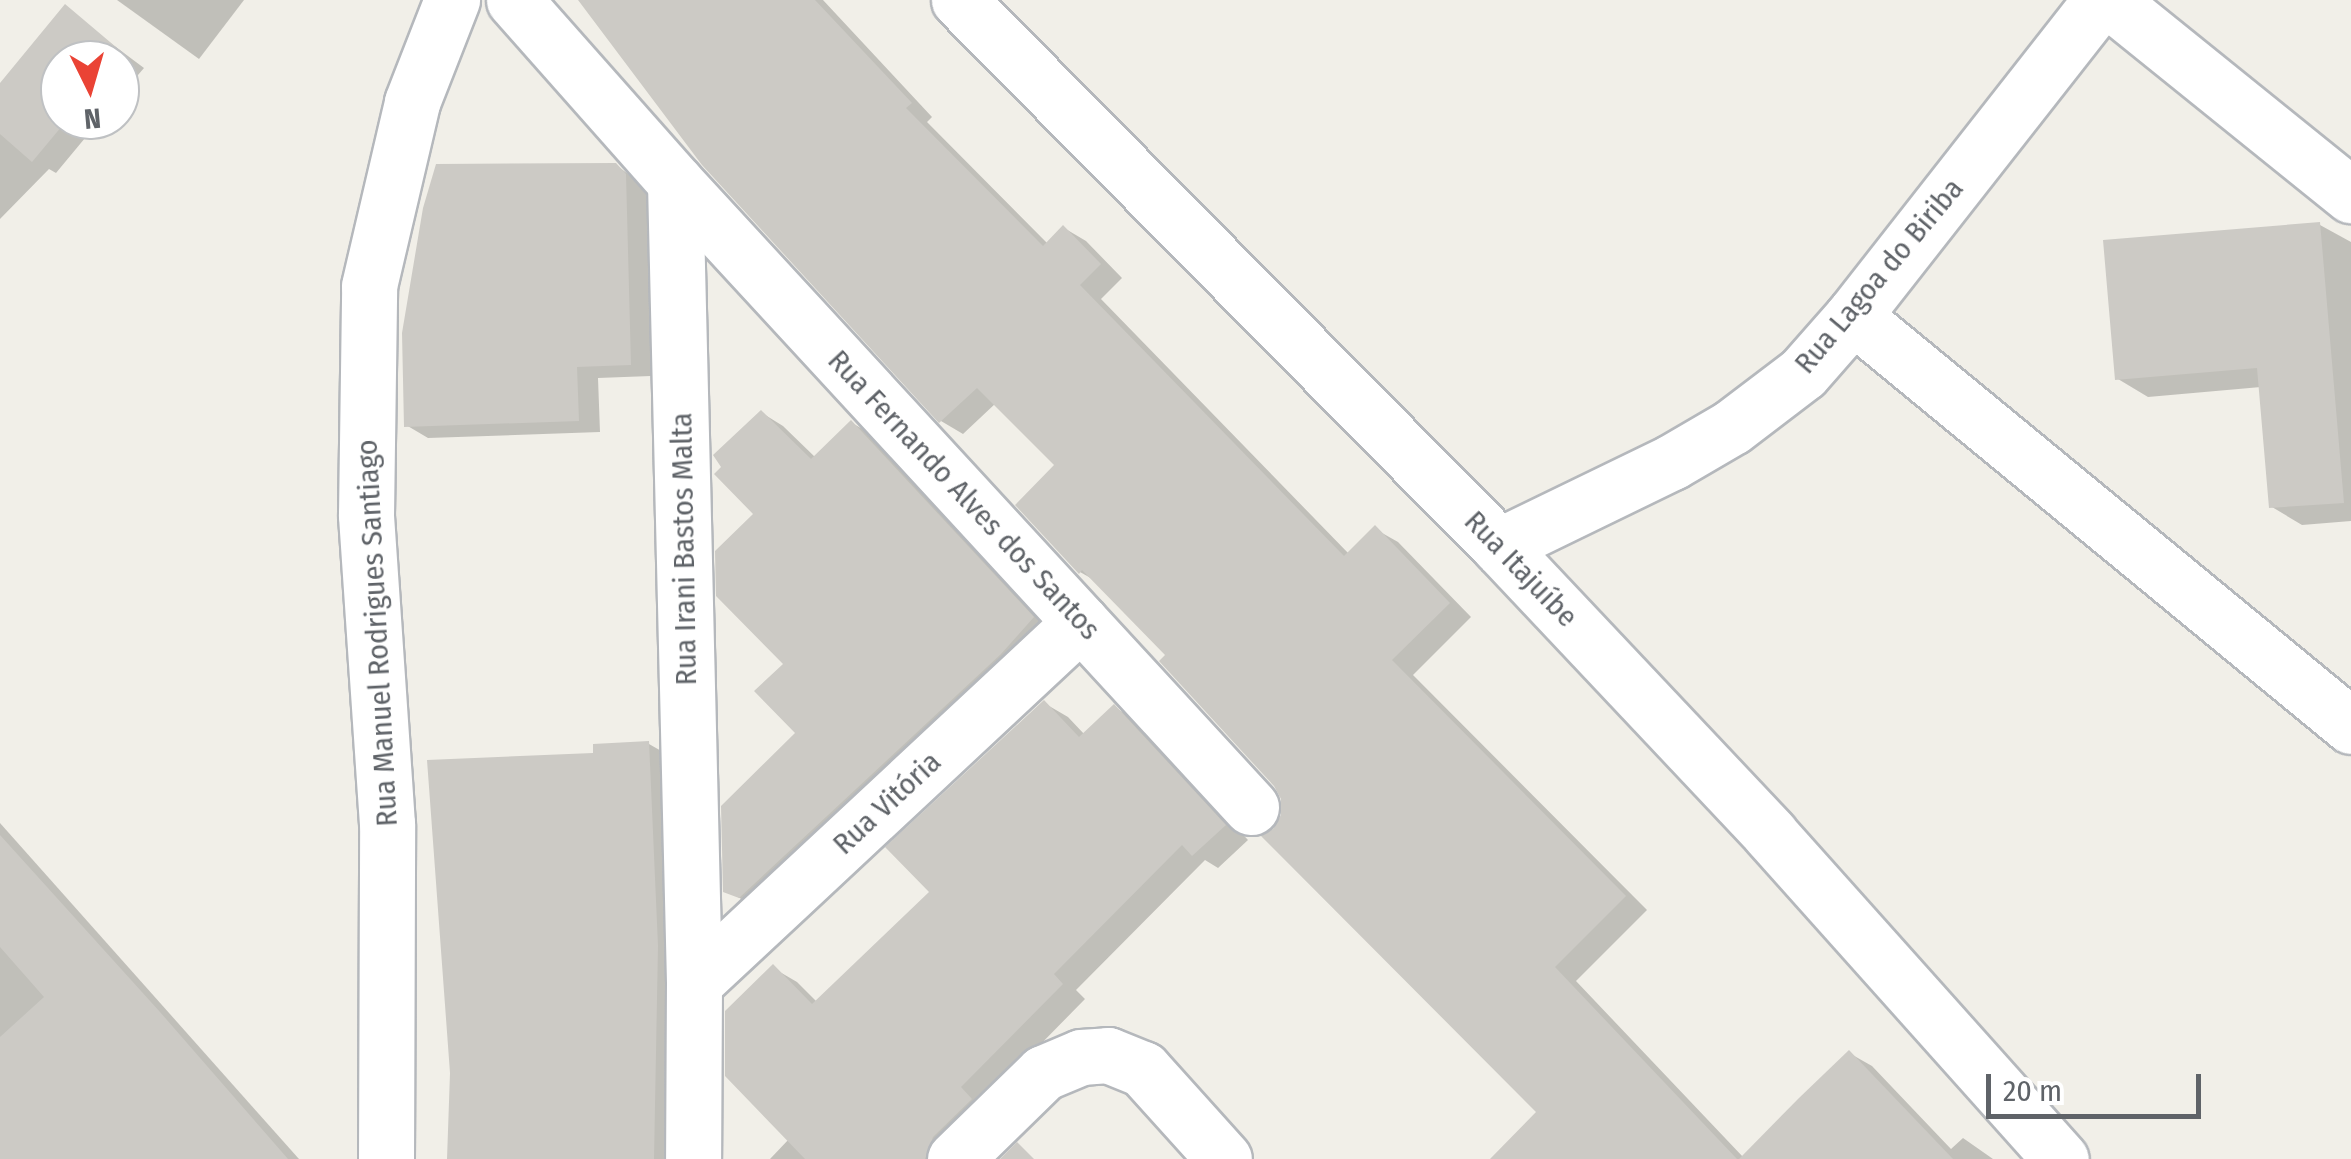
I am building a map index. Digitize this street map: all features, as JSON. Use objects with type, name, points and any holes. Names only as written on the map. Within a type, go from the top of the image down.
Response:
[{"type":"street","name":"Rua Manuel Rodrigues Santiago","points":[[386,1159],[386,824],[366,515],[369,286],[412,102],[452,0]]},
{"type":"street","points":[[514,0],[676,182]]},
{"type":"street","name":"Rua Itajuíbe","points":[[958,0],[1499,546],[1770,834],[2062,1159]]},
{"type":"street","name":"Rua Lagoa do Biriba","points":[[1499,546],[1672,462],[1732,427],[1803,373],[1853,316],[2101,0]]},
{"type":"street","points":[[2109,0],[2351,195]]},
{"type":"street","name":"Rua Fernando Alves dos Santos","points":[[676,182],[1251,807]]},
{"type":"street","name":"Rua Irani Bastos Malta","points":[[676,182],[694,983],[693,1159]]},
{"type":"street","points":[[1853,316],[2351,726]]},
{"type":"street","name":"Rua Vitória","points":[[694,983],[1081,622]]},
{"type":"street","points":[[954,1159],[1043,1073],[1080,1058],[1108,1055],[1144,1069],[1224,1159]]},
{"type":"building","points":[[578,0],[815,0],[912,103],[906,108],[1043,246],[1063,225],[1101,264],[1080,285],[1344,556],[1375,525],[1450,603],[1392,660],[1626,896],[1555,967],[1737,1159],[1490,1159],[1536,1112],[1261,836],[1273,829],[1281,815],[1281,799],[1274,786],[1159,661],[1165,655],[1082,570],[1079,574],[1015,505],[1054,465],[977,388],[939,423],[702,165]]},
{"type":"building","points":[[65,4],[108,40],[40,40],[40,140],[50,140],[32,162],[0,134],[0,83]]},
{"type":"building","points":[[616,163],[626,174],[631,365],[577,367],[579,421],[404,427],[402,333],[423,208],[436,164]]},
{"type":"building","points":[[2320,222],[2344,503],[2269,508],[2257,368],[2115,380],[2103,240]]},
{"type":"building","points":[[761,410],[811,459],[851,420],[1034,617],[1001,654],[739,898],[723,892],[721,806],[795,733],[754,691],[783,664],[716,596],[715,551],[753,514],[714,474],[721,467],[713,455]]},
{"type":"building","points":[[1044,700],[1079,737],[1114,704],[1226,825],[1192,856],[1182,845],[1054,974],[1063,984],[961,1087],[972,1099],[933,1137],[925,1159],[805,1159],[725,1076],[725,1011],[773,964],[812,1004],[929,892],[885,847]]},
{"type":"building","points":[[649,741],[658,946],[654,1159],[447,1159],[450,1073],[427,760],[593,753],[593,744]]},
{"type":"building","points":[[0,835],[288,1159],[0,1159],[0,1037],[44,997],[0,947]]},
{"type":"building","points":[[1849,1050],[1953,1159],[1739,1159],[1799,1098]]},
{"type":"building","points":[[1017,1142],[1034,1159],[1000,1159]]}]
